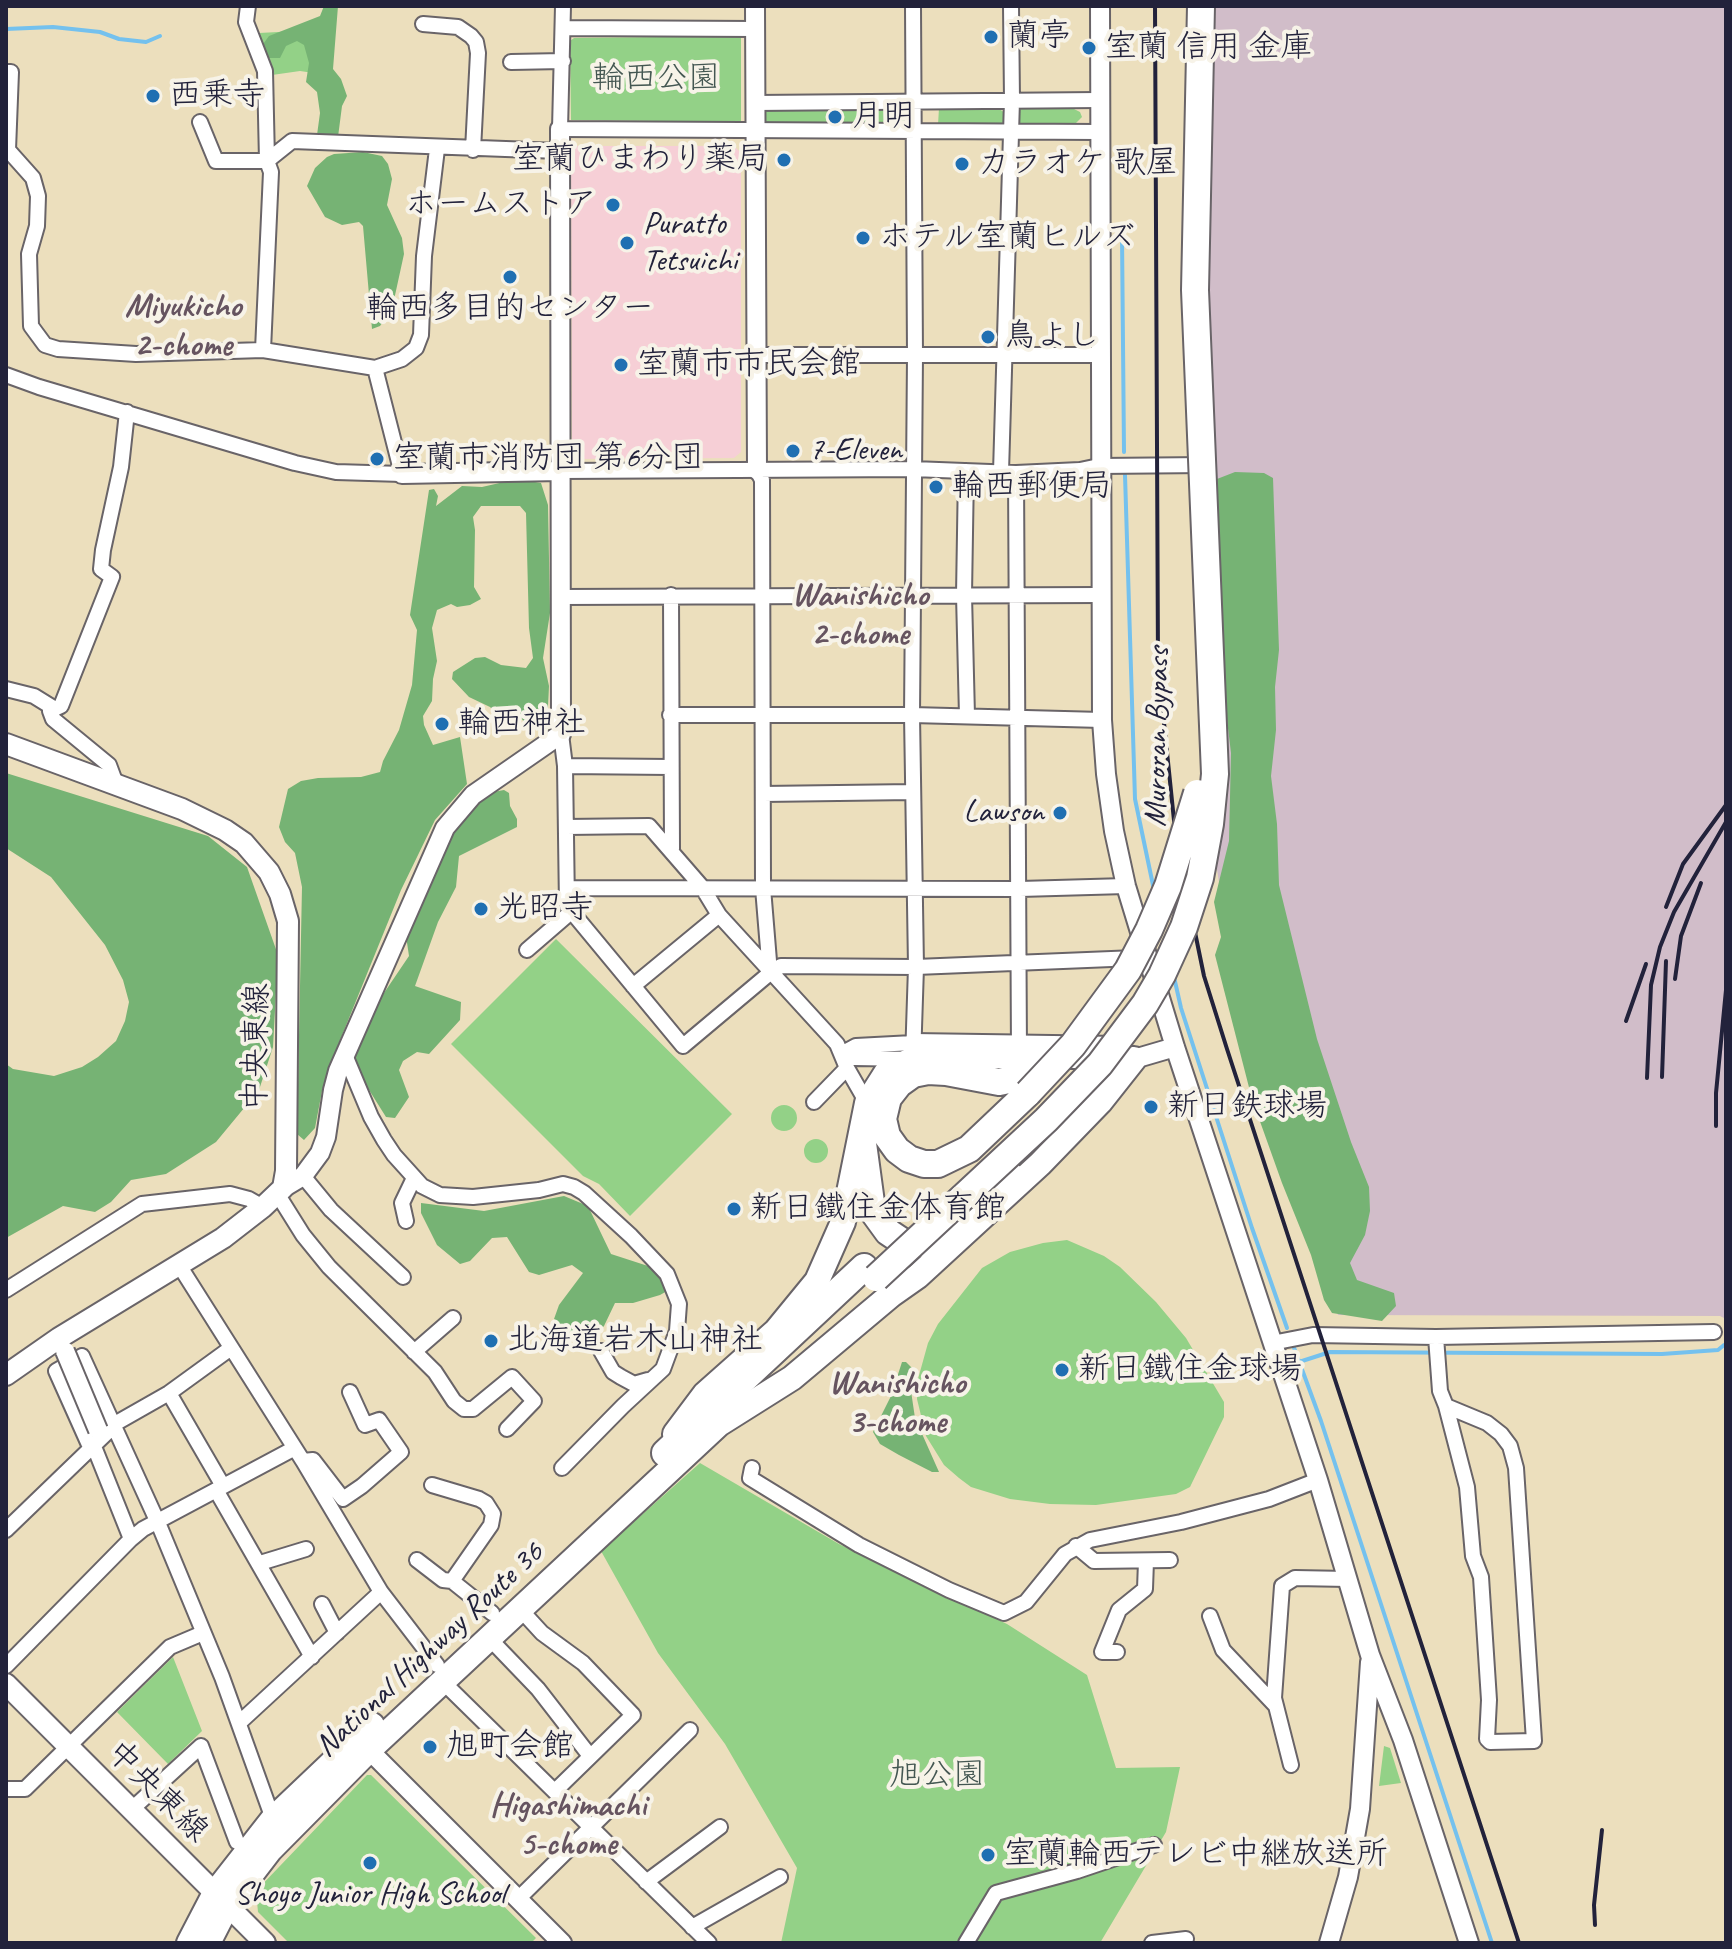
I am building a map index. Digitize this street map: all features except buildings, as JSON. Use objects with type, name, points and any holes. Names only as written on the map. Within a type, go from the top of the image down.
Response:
[{"type":"highway","name":"Muroran Bypass","points":[[665,1453],[877,1280],[1092,1047],[1129,997],[1157,949],[1177,897],[1190,844],[1197,793],[1196,670],[1180,286],[1184,6]]},
{"type":"highway","name":"Muroran Bypass","points":[[719,1424],[877,1280],[1100,1064],[1145,1004],[1175,949],[1200,878],[1213,801],[1214,736],[1195,276],[1201,6]]},
{"type":"highway","points":[[1199,89],[1213,6]]},
{"type":"highway","points":[[862,1136],[872,1210],[888,1232],[903,1242],[915,1245],[941,1235],[1010,1175],[1076,1111],[1124,1055],[1171,987],[1189,950],[1210,887],[1222,822],[1222,776],[1214,736]]},
{"type":"highway","points":[[1026,1053],[1013,1079],[999,1082],[946,1072],[913,1074],[899,1084],[888,1098],[883,1119],[887,1136],[897,1150],[909,1159],[924,1164],[938,1164],[969,1149],[1073,1045],[1128,970],[1149,930],[1168,886],[1197,793]]},
{"type":"highway","points":[[867,1103],[886,1073],[913,1051]]},
{"type":"highway","points":[[877,1280],[918,1276],[1040,1164],[1100,1102],[1134,1059]]},
{"type":"highway","name":"National Highway Route 36","points":[[208,1943],[221,1900],[369,1750],[492,1613],[665,1453],[677,1431],[705,1394],[776,1331],[817,1281],[843,1222],[867,1103]]},
{"type":"highway","name":"National Highway Route 36","points":[[189,1943],[273,1819],[439,1673],[489,1638],[719,1424]]},
{"type":"main road","name":"中央東線","points":[[6,744],[206,819],[225,830],[257,857],[280,894],[288,921],[286,1171],[275,1197]]},
{"type":"main road","points":[[6,1375],[62,1344],[223,1238],[275,1197]]},
{"type":"main road","name":"中央東線","points":[[6,1684],[265,1943]]},
{"type":"street","points":[[248,6],[246,22],[265,71],[267,161],[271,172],[263,350]]},
{"type":"street","points":[[563,6],[559,151],[560,597],[567,906],[683,1046],[781,966],[916,967],[1148,957]]},
{"type":"street","points":[[755,6],[757,470],[762,480],[763,888],[770,973]]},
{"type":"street","points":[[913,6],[915,356],[912,715],[916,967],[913,1051]]},
{"type":"street","points":[[1001,472],[1012,100],[1011,6]]},
{"type":"street","points":[[1100,6],[1102,720],[1106,774],[1126,886],[1173,1042],[1318,1480],[1370,1655],[1403,1740],[1469,1943]]},
{"type":"street","points":[[423,24],[458,27],[476,42],[473,150]]},
{"type":"street","points":[[563,28],[755,29]]},
{"type":"street","points":[[511,62],[563,61]]},
{"type":"street","points":[[6,72],[11,72],[8,150],[33,178],[38,196],[37,226],[29,254],[31,326],[45,345],[72,350],[136,354],[263,350],[375,368],[409,354],[416,348],[421,335],[424,256],[437,149]]},
{"type":"street","points":[[755,103],[1099,100]]},
{"type":"street","points":[[200,122],[216,161],[267,161],[292,141],[437,149],[559,151]]},
{"type":"street","points":[[560,129],[1099,132]]},
{"type":"street","points":[[756,355],[1100,355]]},
{"type":"street","points":[[375,368],[402,474]]},
{"type":"street","points":[[6,375],[295,463],[336,472],[913,469],[1016,473],[1099,466],[1210,465]]},
{"type":"street","points":[[116,784],[109,765],[53,719],[50,711],[61,706],[112,577],[101,569],[121,467],[127,412]]},
{"type":"street","points":[[966,471],[964,595],[967,716]]},
{"type":"street","points":[[1016,473],[1019,962],[1026,1053]]},
{"type":"street","points":[[671,595],[672,849]]},
{"type":"street","points":[[560,597],[1101,595]]},
{"type":"street","points":[[6,689],[34,696],[55,709]]},
{"type":"street","points":[[670,715],[912,715],[1102,720]]},
{"type":"street","points":[[6,1290],[142,1204],[230,1194],[249,1199],[275,1197],[303,1176],[324,1144],[333,1090],[345,1055],[445,828],[473,795],[561,734]]},
{"type":"street","points":[[565,766],[671,767]]},
{"type":"street","points":[[763,794],[913,792]]},
{"type":"street","points":[[566,827],[649,826],[702,887],[719,915],[837,1044],[867,1103]]},
{"type":"street","points":[[567,888],[1020,889],[1126,886]]},
{"type":"street","points":[[527,950],[571,912]]},
{"type":"street","points":[[633,986],[719,915]]},
{"type":"street","points":[[1026,1053],[1173,1042]]},
{"type":"street","points":[[814,1102],[845,1061],[855,1058],[913,1051],[1134,1059],[1173,1042]]},
{"type":"street","points":[[345,1055],[371,1117],[394,1155],[422,1186],[440,1195],[459,1197],[498,1196],[563,1184],[584,1193],[667,1274],[679,1304],[677,1331],[663,1369],[562,1468]]},
{"type":"street","points":[[303,1176],[331,1210],[403,1277]]},
{"type":"street","points":[[406,1221],[402,1203],[414,1178]]},
{"type":"street","points":[[275,1197],[329,1267],[435,1372],[454,1401],[464,1409],[473,1409],[512,1377],[534,1401],[507,1429]]},
{"type":"street","points":[[179,1265],[381,1592],[439,1673],[709,1943]]},
{"type":"street","points":[[414,1352],[453,1318]]},
{"type":"street","points":[[1272,1343],[1313,1335],[1436,1347],[1714,1332]]},
{"type":"street","points":[[62,1344],[99,1437],[131,1539]]},
{"type":"street","points":[[1436,1347],[1440,1391],[1467,1487],[1473,1556],[1481,1577],[1489,1700],[1487,1739],[1490,1742],[1534,1741],[1516,1468],[1510,1446],[1501,1434],[1487,1423],[1446,1406]]},
{"type":"street","points":[[6,1530],[99,1437],[169,1393],[231,1348]]},
{"type":"street","points":[[601,1351],[613,1372],[621,1377],[634,1384],[652,1379]]},
{"type":"street","points":[[99,1437],[82,1356],[56,1371],[99,1437],[157,1521],[239,1723],[273,1819]]},
{"type":"street","points":[[6,1666],[131,1539],[157,1521],[220,1488],[298,1455],[313,1460],[343,1499],[362,1486],[401,1452],[379,1420],[365,1425],[350,1392]]},
{"type":"street","points":[[169,1393],[312,1657]]},
{"type":"street","points":[[752,1468],[750,1478],[859,1545],[1004,1613],[1026,1602],[1065,1554],[1090,1540],[1181,1522],[1269,1499],[1318,1480]]},
{"type":"street","points":[[432,1485],[479,1499],[493,1514],[491,1525],[452,1581]]},
{"type":"street","points":[[1076,1546],[1094,1561],[1170,1560]]},
{"type":"street","points":[[260,1563],[306,1549]]},
{"type":"street","points":[[417,1560],[443,1580],[452,1581],[492,1613]]},
{"type":"street","points":[[1117,1652],[1102,1652],[1119,1610],[1145,1589],[1146,1561]]},
{"type":"street","points":[[1291,1765],[1274,1698],[1282,1586],[1295,1578],[1348,1579]]},
{"type":"street","points":[[239,1723],[381,1592]]},
{"type":"street","points":[[322,1604],[337,1633]]},
{"type":"street","points":[[520,1609],[542,1633],[583,1663],[633,1715],[555,1791]]},
{"type":"street","points":[[1210,1616],[1223,1650],[1276,1706]]},
{"type":"street","points":[[6,1789],[25,1789],[170,1647],[203,1633]]},
{"type":"street","points":[[489,1638],[538,1689],[590,1756]]},
{"type":"street","points":[[1329,1943],[1348,1877],[1360,1809],[1370,1655]]},
{"type":"street","points":[[518,1899],[690,1730]]},
{"type":"street","points":[[132,1809],[201,1746],[237,1842]]},
{"type":"street","points":[[369,1750],[562,1943]]},
{"type":"street","points":[[646,1882],[720,1827]]},
{"type":"street","points":[[966,1943],[996,1893],[1077,1871],[1154,1845]]},
{"type":"street","points":[[692,1927],[780,1877]]},
{"type":"street","points":[[1152,1943],[1186,1939]]},
{"type":"shaded area","points":[[1200,6],[1726,6],[1726,1319],[1720,1316],[1338,1315],[1257,1066],[1223,908],[1209,818]]},
{"type":"shaded area","points":[[576,146],[734,146],[741,153],[741,452],[734,458],[572,457],[571,150]]},
{"type":"green space","points":[[324,6],[338,6],[333,69],[341,79],[347,96],[342,106],[338,137],[317,135],[320,113],[317,92],[306,82],[309,63],[304,45],[297,41],[286,46],[280,58],[266,58],[261,47],[269,36],[320,16]]},
{"type":"green space","points":[[316,30],[320,74],[300,71],[272,75],[269,57],[259,33]]},
{"type":"green space","name":"輪西公園","points":[[741,36],[741,122],[571,120],[570,41],[574,38]]},
{"type":"green space","points":[[897,108],[906,115],[903,124],[897,126],[765,123],[764,114],[769,109]]},
{"type":"green space","points":[[939,108],[998,108],[1005,113],[1005,121],[998,125],[938,125]]},
{"type":"green space","points":[[1074,109],[1082,117],[1074,125],[1019,125],[1016,121],[1018,110]]},
{"type":"green space","points":[[363,152],[382,156],[388,164],[392,179],[387,205],[402,238],[404,254],[392,309],[380,326],[372,329],[363,226],[359,222],[342,225],[325,217],[307,186],[315,168],[327,157]]},
{"type":"green space","points":[[1235,472],[1264,473],[1273,478],[1279,650],[1271,776],[1277,824],[1279,885],[1317,1039],[1369,1187],[1370,1211],[1365,1235],[1350,1263],[1357,1280],[1394,1293],[1396,1306],[1382,1321],[1332,1313],[1324,1300],[1311,1255],[1252,1099],[1215,955],[1221,937],[1214,902],[1229,841],[1231,753],[1225,703],[1217,479]]},
{"type":"green space","points":[[517,479],[541,483],[548,505],[550,613],[543,658],[549,686],[547,728],[539,731],[527,726],[519,715],[509,710],[497,714],[469,697],[452,679],[453,672],[475,658],[485,657],[501,665],[526,668],[533,658],[529,628],[526,513],[520,506],[481,506],[473,517],[474,587],[481,599],[470,605],[457,607],[451,604],[437,610],[432,628],[437,661],[432,701],[423,716],[433,745],[460,737],[467,784],[435,820],[401,890],[330,1065],[315,1128],[304,1140],[297,1134],[302,887],[295,853],[285,842],[279,827],[288,789],[301,781],[361,777],[380,772],[399,730],[412,685],[417,630],[410,615],[429,490],[434,489],[438,496],[436,506],[462,486],[482,487]]},
{"type":"green space","points":[[6,773],[208,836],[247,867],[278,955],[273,1047],[259,1090],[216,1142],[166,1174],[131,1180],[111,1202],[95,1212],[63,1206],[6,1238],[6,1064],[13,1069],[54,1076],[82,1067],[116,1041],[129,1002],[123,980],[105,945],[51,877],[6,848]]},
{"type":"green space","points":[[504,790],[509,793],[517,827],[459,856],[456,887],[438,922],[415,986],[461,1002],[460,1020],[429,1054],[417,1052],[403,1061],[399,1070],[409,1097],[395,1118],[386,1117],[354,1066],[352,1053],[365,1021],[409,956],[406,936],[436,856],[460,819],[493,792]]},
{"type":"green space","points":[[556,939],[732,1114],[630,1216],[599,1184],[583,1176],[451,1044]]},
{"type":"green space","points":[[784,1105],[793,1109],[797,1118],[793,1127],[784,1131],[775,1127],[771,1118],[775,1109]]},
{"type":"green space","points":[[816,1139],[827,1146],[828,1151],[821,1162],[816,1163],[805,1156],[804,1151],[811,1140]]},
{"type":"green space","points":[[564,1196],[588,1206],[611,1254],[648,1266],[668,1286],[667,1291],[660,1295],[633,1303],[615,1303],[604,1326],[593,1338],[572,1336],[554,1319],[559,1305],[583,1273],[572,1265],[539,1275],[529,1272],[507,1237],[492,1238],[470,1261],[460,1264],[437,1245],[421,1213],[421,1203],[484,1211]]},
{"type":"green space","name":"新日鐵住金球場","points":[[1067,1240],[1104,1256],[1120,1267],[1156,1302],[1186,1338],[1224,1402],[1224,1417],[1190,1487],[1176,1494],[1096,1505],[1010,1499],[971,1487],[959,1478],[944,1465],[926,1436],[917,1399],[918,1379],[928,1343],[938,1324],[982,1268],[1010,1252]]},
{"type":"green space","points":[[902,1362],[914,1370],[911,1391],[915,1418],[939,1472],[932,1472],[880,1444],[873,1432],[891,1396]]},
{"type":"green space","name":"旭公園","points":[[700,1463],[839,1544],[1007,1624],[1087,1675],[1116,1768],[1180,1767],[1166,1832],[1100,1943],[781,1943],[797,1868],[725,1744],[658,1653],[601,1551]]},
{"type":"green space","points":[[173,1657],[202,1731],[168,1764],[117,1712]]},
{"type":"green space","points":[[1384,1746],[1390,1748],[1401,1783],[1379,1786]]},
{"type":"green space","name":"Shoyo Junior High School","points":[[367,1775],[371,1775],[536,1938],[531,1943],[289,1943],[258,1912],[256,1891]]},
{"type":"waterway","points":[[6,29],[53,27],[100,32],[119,39],[146,42],[160,36]]},
{"type":"waterway","points":[[1122,235],[1124,452]]},
{"type":"waterway","points":[[1125,475],[1135,799],[1154,890]]},
{"type":"waterway","points":[[1174,977],[1181,1008],[1287,1328]]},
{"type":"waterway","points":[[1293,1345],[1321,1421],[1492,1943]]},
{"type":"waterway","points":[[1299,1362],[1330,1352],[1662,1354],[1718,1350],[1724,1345]]},
{"type":"railway","points":[[1155,6],[1158,664],[1176,840],[1204,976],[1519,1943]]},
{"type":"railway","points":[[1666,907],[1683,864],[1726,805]]},
{"type":"railway","points":[[1647,1078],[1651,985],[1660,947],[1674,912],[1726,822]]},
{"type":"railway","points":[[1726,881],[1726,904]]},
{"type":"railway","points":[[1675,979],[1681,936],[1701,883]]},
{"type":"railway","points":[[1662,1077],[1666,961]]},
{"type":"railway","points":[[1626,1021],[1646,964]]},
{"type":"railway","points":[[1716,1126],[1716,1093],[1726,990]]},
{"type":"railway","points":[[1595,1925],[1594,1905],[1602,1830]]},
{"type":"place","name":"蘭亭","points":[[991,37]]},
{"type":"place","name":"室蘭 信用 金庫","points":[[1089,48]]},
{"type":"place","name":"西乗寺","points":[[153,96]]},
{"type":"place","name":"月明","points":[[835,117]]},
{"type":"place","name":"室蘭ひまわり薬局","points":[[784,160]]},
{"type":"place","name":"カラオケ 歌屋","points":[[962,164]]},
{"type":"place","name":"ホームストア","points":[[613,205]]},
{"type":"place","name":"ホテル室蘭ヒルズ","points":[[863,238]]},
{"type":"place","name":"Puratto Tetsuichi","points":[[627,243]]},
{"type":"place","name":"輪西多目的センター","points":[[510,277]]},
{"type":"place","name":"鳥よし","points":[[988,337]]},
{"type":"place","name":"室蘭市市民会館","points":[[621,365]]},
{"type":"place","name":"7-Eleven","points":[[793,451]]},
{"type":"place","name":"室蘭市消防団 第6分団","points":[[377,459]]},
{"type":"place","name":"輪西郵便局","points":[[936,487]]},
{"type":"place","name":"輪西神社","points":[[442,724]]},
{"type":"place","name":"Lawson","points":[[1060,813]]},
{"type":"place","name":"光昭寺","points":[[481,909]]},
{"type":"place","name":"新日鉄球場","points":[[1151,1107]]},
{"type":"place","name":"新日鐵住金体育館","points":[[734,1209]]},
{"type":"place","name":"北海道岩木山神社","points":[[491,1341]]},
{"type":"place","name":"新日鐵住金球場","points":[[1062,1370]]},
{"type":"place","name":"旭町会館","points":[[430,1747]]},
{"type":"place","name":"室蘭輪西テレビ中継放送所","points":[[988,1855]]},
{"type":"place","name":"Shoyo Junior High School","points":[[370,1863]]},
{"type":"district","name":"Miyukicho 2-chome","points":[[183,326]]},
{"type":"district","name":"Wanishicho 2-chome","points":[[860,616]]},
{"type":"district","name":"Wanishicho 3-chome","points":[[897,1404]]},
{"type":"district","name":"Higashimachi 5-chome","points":[[568,1826]]}]
